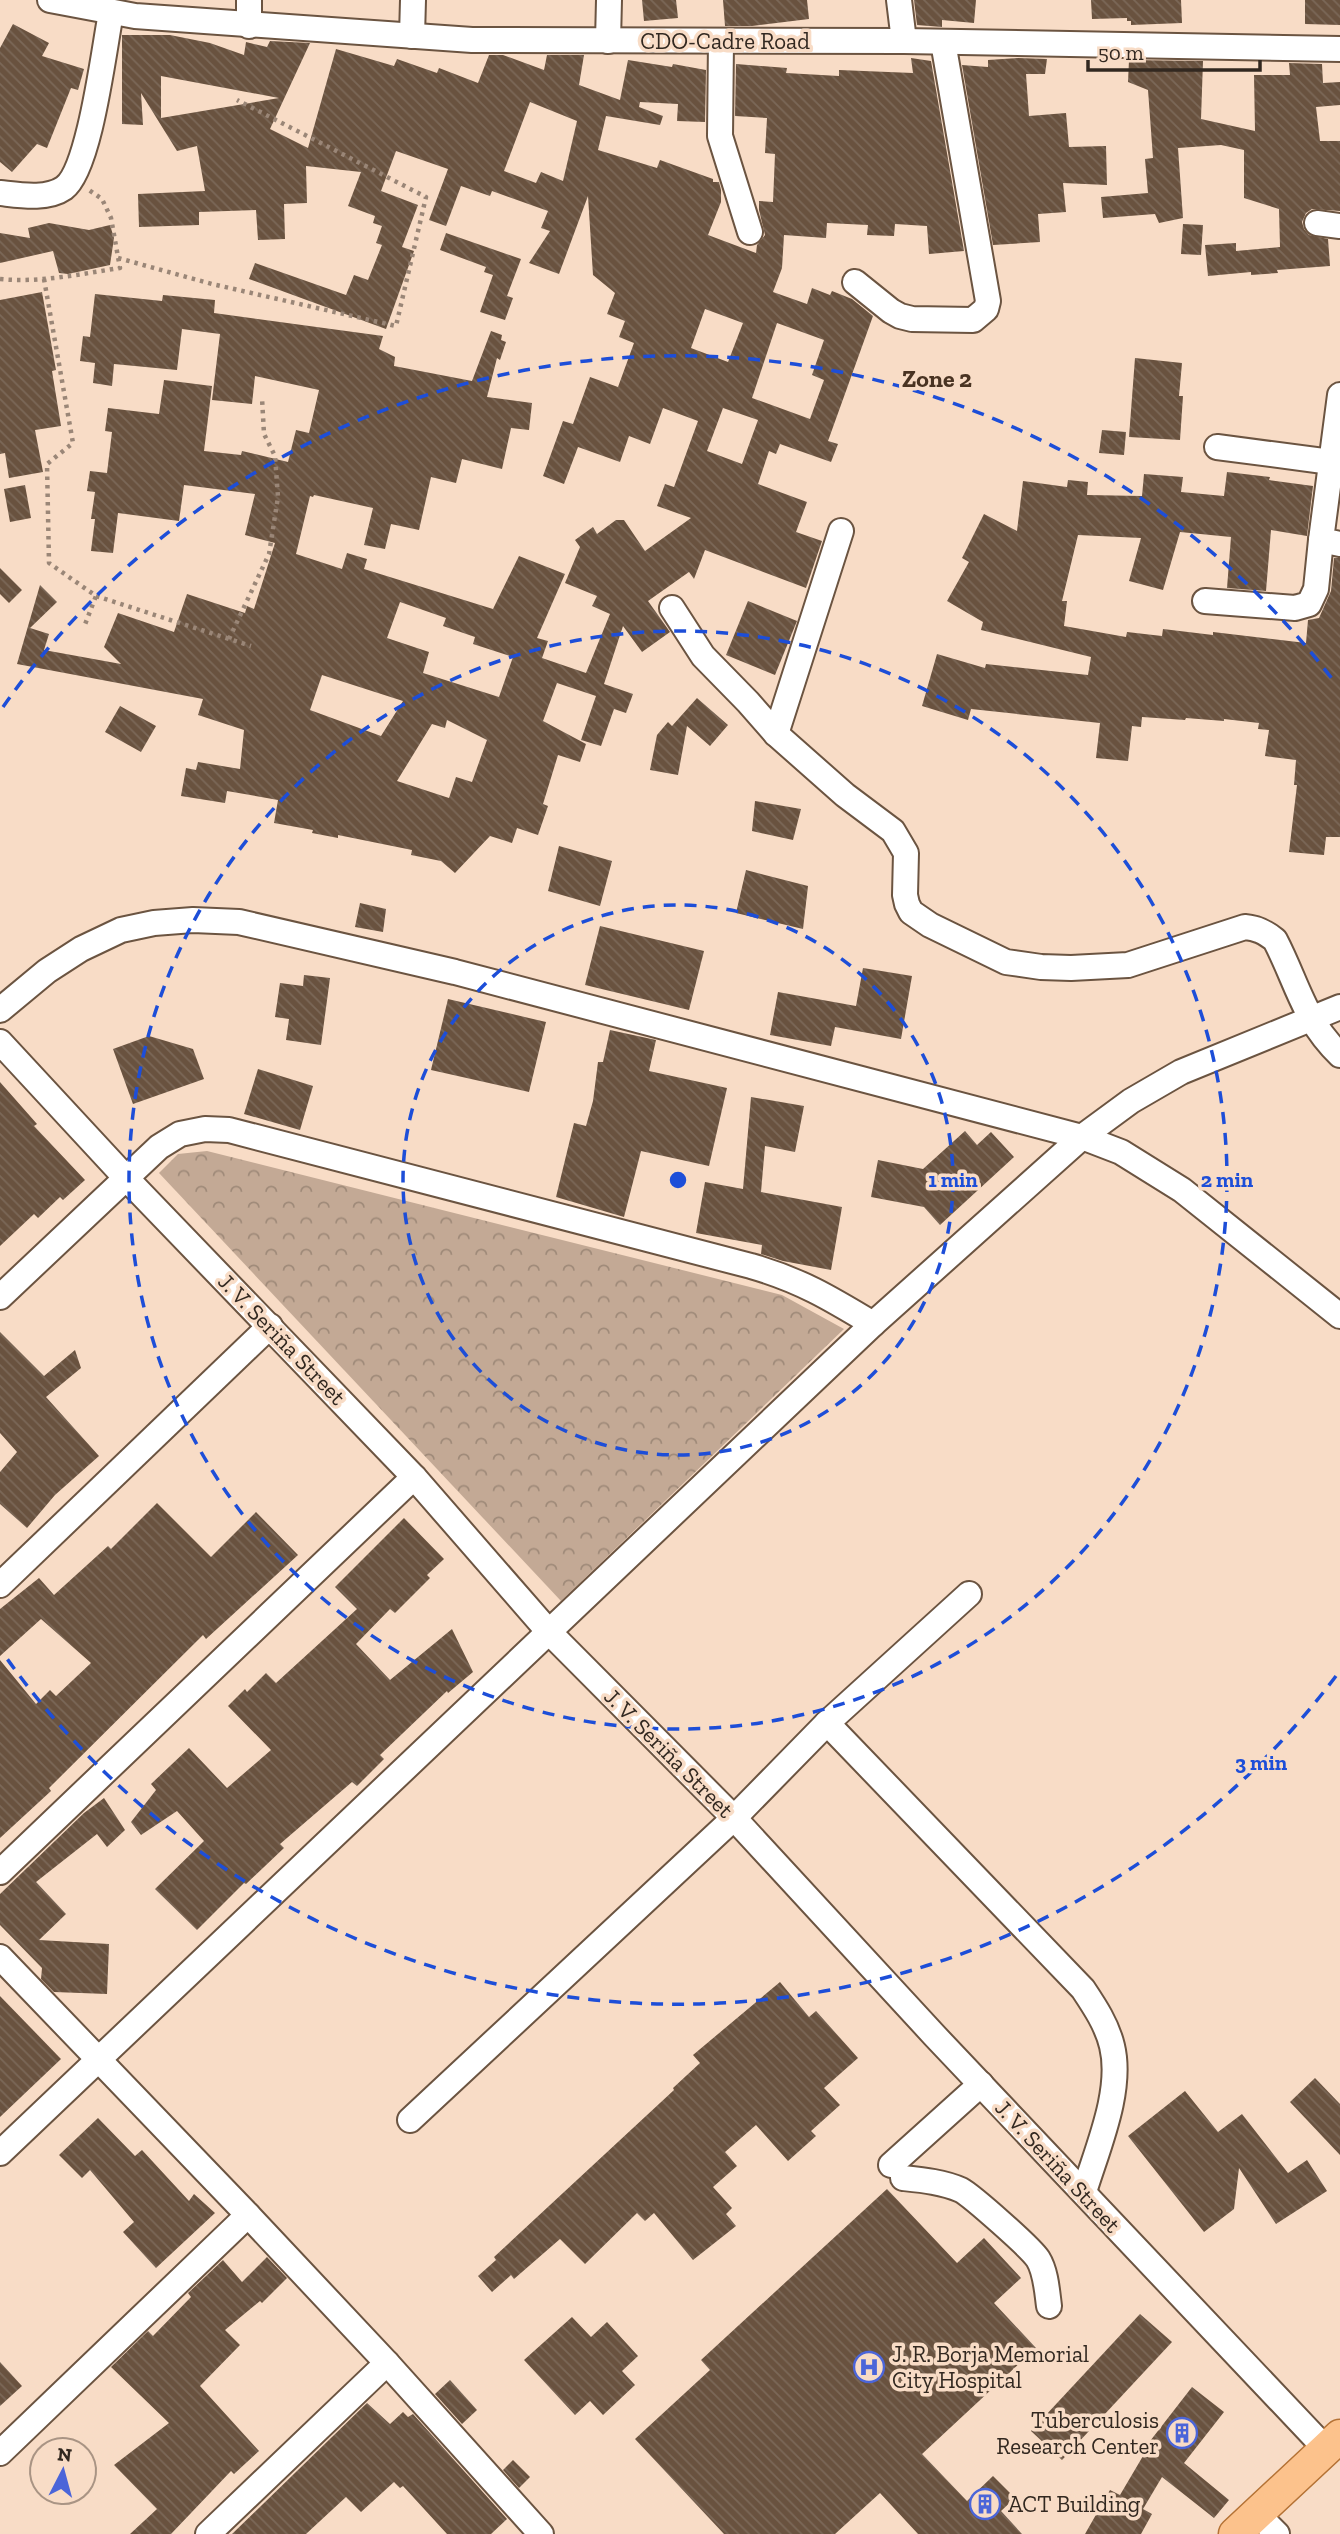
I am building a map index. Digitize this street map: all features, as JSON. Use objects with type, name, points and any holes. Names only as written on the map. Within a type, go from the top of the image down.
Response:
[{"type":"main road","points":[[1256,2527],[1335,2449]]},
{"type":"street","name":"CDO-Cadre Road","points":[[50,0],[111,13],[249,26],[472,40],[904,41],[1340,49]]},
{"type":"street","points":[[249,0],[249,26]]},
{"type":"street","points":[[412,36],[413,0]]},
{"type":"street","points":[[608,41],[609,0]]},
{"type":"street","points":[[899,0],[904,41]]},
{"type":"street","points":[[0,192],[35,195],[61,190],[74,179],[85,147],[111,13]]},
{"type":"street","points":[[720,41],[720,136],[750,232]]},
{"type":"street","points":[[855,282],[891,311],[912,319],[973,320],[986,309],[988,301],[943,42]]},
{"type":"street","points":[[1205,601],[1295,608],[1309,604],[1331,542],[1331,462],[1340,395]]},
{"type":"street","points":[[1217,447],[1331,462]]},
{"type":"street","points":[[776,734],[841,531]]},
{"type":"street","points":[[672,608],[703,656],[776,734],[836,787],[893,831],[906,853],[907,904],[911,912],[930,925],[1006,962],[1071,968],[1128,965],[1245,927],[1254,928],[1275,940],[1310,1019],[1340,1055]]},
{"type":"street","points":[[0,1010],[47,971],[81,949],[121,930],[192,920],[239,922],[455,972],[1082,1137],[1121,1152],[1182,1190],[1340,1316]]},
{"type":"street","points":[[0,2153],[873,1324],[1082,1137],[1131,1101],[1181,1072],[1340,1007]]},
{"type":"street","name":"J. V. Seriña Street","points":[[0,1042],[126,1178],[414,1477],[549,1632],[734,1818],[981,2084],[1335,2449]]},
{"type":"street","points":[[0,1297],[159,1147],[180,1134],[205,1129],[229,1130],[315,1151],[781,1275],[816,1289],[873,1324]]},
{"type":"street","points":[[0,1585],[270,1326]]},
{"type":"street","points":[[0,1872],[414,1477]]},
{"type":"street","points":[[410,2120],[734,1818],[827,1723],[969,1594]]},
{"type":"street","points":[[827,1723],[1083,1989],[1096,2008],[1113,2047],[1115,2071],[1109,2112],[1084,2192]]},
{"type":"street","points":[[0,1957],[387,2363],[531,2531]]},
{"type":"street","points":[[981,2084],[897,2171],[962,2191],[982,2206],[1038,2258],[1045,2278],[1048,2306]]},
{"type":"street","points":[[0,2453],[248,2215]]},
{"type":"street","points":[[208,2534],[387,2363]]},
{"type":"path","points":[[118,258],[212,284],[396,326],[426,197],[237,100]]},
{"type":"path","points":[[0,279],[23,281],[120,268],[111,218],[102,199],[74,179]]},
{"type":"path","points":[[44,279],[73,443],[47,464],[49,563],[96,596],[251,646]]},
{"type":"path","points":[[229,639],[269,554],[278,497],[275,456],[264,435],[262,398]]},
{"type":"path","points":[[84,627],[96,596]]},
{"type":"green space","points":[[207,1151],[782,1295],[844,1329],[561,1601],[159,1173],[178,1154]]},
{"type":"building","points":[[642,0],[676,0],[678,18],[644,21]]},
{"type":"building","points":[[723,0],[807,0],[809,19],[752,26],[725,26]]},
{"type":"building","points":[[914,0],[976,0],[974,23],[942,20],[942,27],[917,25]]},
{"type":"building","points":[[1091,0],[1181,0],[1182,23],[1131,25],[1127,18],[1092,19]]},
{"type":"building","points":[[1305,0],[1340,0],[1340,25],[1305,24]]},
{"type":"building","points":[[13,24],[49,43],[42,56],[84,69],[78,90],[71,88],[47,148],[37,144],[12,172],[0,162],[0,48]]},
{"type":"building","points":[[122,35],[170,35],[210,43],[244,55],[246,42],[267,47],[270,41],[310,43],[270,129],[308,148],[336,49],[394,66],[397,59],[437,73],[439,68],[478,83],[489,55],[503,55],[544,70],[547,55],[584,55],[579,85],[620,100],[628,60],[706,70],[705,122],[677,121],[678,104],[640,102],[639,107],[663,116],[660,125],[606,116],[598,150],[657,168],[660,160],[719,182],[721,202],[708,235],[756,253],[757,245],[765,235],[759,201],[773,202],[775,154],[765,153],[767,118],[735,116],[736,64],[787,68],[786,73],[839,76],[839,70],[913,73],[911,58],[931,61],[964,251],[929,254],[927,226],[895,224],[894,236],[867,235],[868,225],[827,223],[826,238],[784,235],[782,268],[773,292],[807,304],[812,288],[830,295],[832,291],[852,299],[873,316],[828,441],[838,444],[831,462],[780,444],[776,454],[769,451],[758,484],[807,502],[796,532],[822,541],[806,588],[705,550],[694,579],[689,572],[648,601],[670,632],[642,652],[623,626],[604,684],[633,694],[626,713],[614,709],[601,746],[581,740],[596,696],[557,683],[543,721],[586,744],[580,762],[558,755],[543,804],[548,806],[538,835],[517,828],[512,843],[490,836],[455,873],[441,861],[411,855],[412,850],[338,835],[338,838],[312,833],[313,830],[274,823],[278,800],[227,791],[225,803],[181,796],[186,768],[196,770],[198,762],[240,769],[244,730],[198,715],[203,699],[17,664],[40,585],[57,602],[30,628],[49,634],[44,650],[121,664],[104,647],[118,613],[174,632],[187,594],[245,613],[247,606],[254,609],[275,543],[245,535],[255,494],[184,485],[179,521],[118,513],[113,553],[91,551],[95,519],[91,519],[95,492],[87,491],[90,471],[107,473],[112,432],[105,431],[108,408],[159,414],[164,380],[212,386],[204,451],[241,455],[242,451],[288,462],[296,430],[309,433],[319,390],[255,376],[252,404],[212,400],[220,334],[182,329],[177,370],[114,364],[112,386],[93,383],[95,363],[80,361],[83,336],[90,337],[95,294],[162,301],[163,295],[215,300],[214,313],[383,336],[379,349],[395,357],[394,366],[472,381],[491,331],[502,335],[501,340],[506,342],[500,360],[497,358],[487,397],[532,403],[529,430],[511,428],[502,469],[462,459],[456,483],[431,477],[419,530],[391,524],[385,549],[364,545],[373,508],[310,496],[296,554],[342,569],[347,553],[367,559],[364,569],[493,609],[519,556],[565,574],[537,638],[548,641],[542,658],[586,673],[610,614],[592,606],[597,596],[565,583],[580,547],[575,540],[593,527],[597,534],[616,520],[624,520],[645,551],[691,518],[657,506],[665,484],[674,487],[698,421],[663,408],[650,444],[629,436],[620,462],[578,447],[564,484],[543,476],[563,421],[573,424],[590,377],[618,387],[634,343],[619,337],[625,321],[607,314],[615,293],[593,275],[588,196],[559,274],[529,263],[550,231],[541,228],[548,211],[492,191],[490,196],[461,186],[446,226],[429,220],[448,169],[396,151],[381,191],[418,205],[402,247],[414,251],[386,329],[249,279],[255,263],[346,295],[354,275],[368,280],[382,245],[376,243],[382,226],[373,223],[375,216],[348,206],[361,172],[306,166],[307,203],[284,204],[285,239],[258,240],[256,210],[199,212],[199,225],[139,227],[138,194],[205,191],[197,146],[177,151],[141,93],[143,125],[122,124]],"holes":[[[161,76],[279,98],[161,118]],[[530,102],[577,121],[563,181],[541,172],[536,183],[504,171]],[[705,309],[743,323],[728,362],[691,348]],[[777,323],[824,340],[812,375],[824,380],[810,419],[752,398]],[[723,408],[758,420],[742,464],[707,451]],[[400,602],[446,618],[443,626],[475,637],[473,644],[513,657],[499,697],[423,673],[429,652],[387,638]],[[322,675],[403,701],[381,736],[310,710]],[[447,720],[487,740],[472,782],[456,777],[449,798],[397,781],[432,724],[445,728]]]},
{"type":"building","points":[[1047,59],[1045,74],[1026,74],[1029,116],[1066,113],[1069,147],[1106,146],[1107,185],[1063,183],[1066,212],[1038,214],[1040,242],[993,245],[962,65],[988,67],[988,60]]},
{"type":"building","points":[[1129,60],[1203,61],[1201,119],[1255,131],[1254,75],[1290,75],[1289,63],[1322,64],[1323,83],[1340,82],[1340,105],[1316,107],[1320,141],[1340,141],[1340,211],[1312,209],[1306,213],[1302,222],[1309,235],[1328,239],[1330,266],[1277,270],[1278,273],[1251,275],[1251,272],[1208,276],[1205,245],[1236,243],[1236,251],[1280,247],[1279,209],[1244,198],[1244,150],[1221,145],[1178,148],[1183,218],[1159,223],[1155,214],[1103,218],[1101,197],[1148,193],[1145,159],[1153,158],[1148,90],[1128,82]]},
{"type":"building","points":[[49,223],[89,230],[110,225],[114,238],[110,265],[68,274],[59,273],[53,251],[0,263],[0,233],[30,238],[28,228]]},
{"type":"building","points":[[1183,224],[1203,225],[1201,255],[1181,254]]},
{"type":"building","points":[[446,233],[521,259],[507,296],[513,298],[505,320],[480,312],[493,275],[484,272],[486,267],[440,250]]},
{"type":"building","points":[[42,292],[56,370],[52,371],[61,426],[35,430],[43,472],[9,478],[5,453],[0,454],[0,300]]},
{"type":"building","points":[[1135,358],[1182,363],[1179,396],[1183,396],[1180,440],[1129,437]]},
{"type":"building","points":[[1102,430],[1126,432],[1124,455],[1099,453]]},
{"type":"building","points":[[1227,472],[1313,486],[1307,536],[1271,530],[1266,591],[1227,588],[1231,537],[1180,532],[1163,590],[1129,581],[1141,538],[1078,535],[1062,601],[1067,601],[1064,626],[1126,637],[1127,632],[1162,636],[1163,629],[1306,643],[1308,620],[1319,618],[1331,591],[1334,558],[1340,558],[1340,837],[1326,837],[1324,855],[1289,852],[1297,785],[1294,785],[1296,760],[1265,756],[1269,730],[1258,729],[1259,723],[1224,719],[1142,717],[1141,727],[1132,726],[1128,761],[1096,758],[1100,723],[971,709],[968,720],[922,706],[937,654],[985,668],[986,664],[1088,675],[1091,657],[981,630],[983,622],[947,601],[969,562],[962,558],[984,514],[1017,531],[1023,481],[1067,487],[1068,480],[1088,482],[1087,495],[1142,496],[1144,474],[1183,477],[1181,492],[1224,496]]},
{"type":"building","points":[[25,485],[31,518],[10,522],[4,489]]},
{"type":"building","points":[[0,568],[22,590],[9,603],[0,594]]},
{"type":"building","points":[[748,601],[797,621],[775,675],[726,655]]},
{"type":"building","points":[[697,698],[728,725],[710,746],[687,726],[678,775],[650,770],[657,735],[668,722],[672,726]]},
{"type":"building","points":[[120,706],[156,726],[141,752],[105,732]]},
{"type":"building","points":[[755,801],[801,809],[793,840],[752,831]]},
{"type":"building","points":[[559,846],[612,861],[600,906],[548,891]]},
{"type":"building","points":[[746,870],[808,886],[803,929],[736,913]]},
{"type":"building","points":[[360,903],[386,909],[383,932],[355,927]]},
{"type":"building","points":[[600,926],[704,951],[689,1010],[585,985]]},
{"type":"building","points":[[863,968],[912,976],[901,1039],[835,1027],[831,1046],[770,1035],[778,992],[856,1006]]},
{"type":"building","points":[[304,975],[330,978],[321,1045],[286,1040],[289,1019],[275,1017],[280,983],[303,986]]},
{"type":"building","points":[[448,999],[546,1022],[529,1092],[431,1070]]},
{"type":"building","points":[[610,1030],[656,1040],[649,1071],[727,1088],[709,1166],[641,1151],[624,1217],[556,1197],[574,1123],[586,1126],[593,1101],[598,1062],[603,1062]]},
{"type":"building","points":[[149,1036],[193,1049],[204,1079],[133,1104],[113,1049]]},
{"type":"building","points":[[258,1069],[313,1086],[300,1130],[244,1114]]},
{"type":"building","points":[[0,1082],[37,1124],[34,1126],[85,1180],[63,1200],[60,1197],[38,1218],[34,1214],[0,1246]]},
{"type":"building","points":[[751,1097],[804,1106],[795,1152],[765,1146],[761,1192],[842,1207],[831,1270],[761,1254],[762,1245],[696,1233],[705,1182],[743,1189]]},
{"type":"building","points":[[965,1131],[977,1145],[991,1132],[1014,1157],[940,1225],[924,1207],[871,1197],[878,1160],[923,1169]]},
{"type":"building","points":[[0,1332],[44,1376],[75,1350],[81,1368],[46,1397],[99,1456],[55,1495],[27,1528],[0,1504],[0,1472],[17,1452],[0,1433]]},
{"type":"building","points":[[157,1503],[211,1557],[256,1512],[298,1555],[206,1639],[203,1635],[49,1788],[51,1791],[0,1838],[0,1660],[36,1704],[50,1690],[56,1696],[91,1663],[41,1619],[0,1656],[0,1609],[39,1578],[54,1595],[108,1546],[111,1549]]},
{"type":"building","points":[[404,1518],[444,1559],[427,1575],[430,1578],[395,1613],[390,1609],[356,1644],[390,1680],[452,1629],[473,1672],[448,1693],[447,1691],[380,1755],[384,1759],[357,1786],[352,1782],[280,1844],[284,1848],[197,1930],[155,1889],[204,1841],[177,1811],[141,1835],[131,1822],[156,1790],[151,1784],[189,1748],[227,1788],[271,1750],[228,1706],[266,1673],[276,1683],[357,1609],[335,1587]]},
{"type":"building","points":[[104,1798],[125,1830],[107,1847],[97,1834],[36,1882],[66,1914],[39,1940],[109,1944],[107,1994],[54,1992],[41,1979],[42,1968],[0,1925],[0,1894],[84,1813]]},
{"type":"building","points":[[780,1982],[809,2017],[816,2011],[858,2058],[824,2088],[840,2105],[811,2131],[816,2136],[788,2161],[756,2125],[725,2152],[737,2166],[713,2187],[732,2208],[726,2214],[736,2226],[693,2260],[654,2213],[645,2221],[637,2213],[585,2264],[560,2239],[514,2279],[511,2275],[492,2292],[478,2276],[496,2260],[494,2257],[674,2090],[673,2088],[700,2063],[693,2055]]},
{"type":"building","points":[[0,1996],[61,2059],[0,2117]]},
{"type":"building","points":[[1315,2078],[1340,2104],[1340,2155],[1290,2102]]},
{"type":"building","points":[[1185,2091],[1218,2132],[1242,2114],[1288,2173],[1307,2160],[1327,2191],[1276,2224],[1239,2168],[1234,2209],[1204,2232],[1128,2136]]},
{"type":"building","points":[[98,2118],[135,2156],[142,2150],[189,2201],[194,2194],[215,2213],[156,2268],[123,2232],[134,2222],[90,2170],[82,2178],[59,2155]]},
{"type":"building","points":[[887,2189],[957,2263],[984,2238],[1021,2278],[994,2303],[1036,2348],[922,2454],[967,2501],[993,2476],[1015,2498],[1001,2511],[1022,2534],[918,2534],[880,2493],[835,2534],[724,2534],[635,2439],[710,2370],[701,2360]]},
{"type":"building","points":[[267,2257],[287,2278],[262,2303],[260,2301],[225,2330],[240,2345],[200,2386],[259,2451],[234,2474],[231,2471],[171,2534],[130,2534],[157,2509],[114,2465],[169,2423],[111,2367],[148,2331],[153,2336],[191,2297],[188,2293],[223,2260],[242,2282]]},
{"type":"building","points":[[1140,2314],[1172,2342],[1062,2460],[1031,2431]]},
{"type":"building","points":[[572,2317],[591,2337],[607,2322],[638,2356],[622,2371],[635,2385],[603,2415],[590,2401],[575,2415],[524,2360]]},
{"type":"building","points":[[0,2362],[22,2386],[0,2406]]},
{"type":"building","points":[[450,2380],[477,2410],[462,2424],[435,2394]]},
{"type":"building","points":[[1192,2387],[1224,2412],[1184,2463],[1229,2500],[1214,2518],[1162,2477],[1143,2509],[1152,2514],[1141,2534],[1085,2534],[1110,2490],[1120,2495],[1143,2456],[1140,2454]]},
{"type":"building","points":[[367,2403],[390,2424],[403,2412],[408,2417],[413,2414],[507,2519],[491,2534],[447,2534],[403,2486],[400,2488],[394,2482],[361,2512],[346,2497],[306,2534],[232,2534]]},
{"type":"building","points":[[513,2460],[530,2477],[519,2488],[503,2470]]},
{"type":"place","name":"J. R. Borja Memorial City Hospital","points":[[869,2367]]},
{"type":"place","name":"Tuberculosis Research Center","points":[[1182,2433]]},
{"type":"place","name":"ACT Building","points":[[985,2504]]},
{"type":"district","name":"Zone 2","points":[[937,379]]}]
